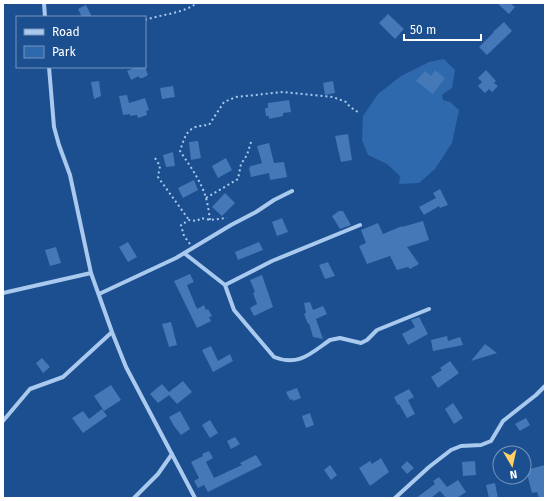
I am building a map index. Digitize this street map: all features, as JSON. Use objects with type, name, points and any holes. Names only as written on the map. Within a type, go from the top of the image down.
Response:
[{"type":"street","points":[[44,3],[45,16]]},
{"type":"street","points":[[49,68],[54,128],[70,175],[91,273],[126,367],[195,498]]},
{"type":"street","points":[[99,294],[184,253],[292,191]]},
{"type":"street","points":[[225,285],[272,261],[360,225]]},
{"type":"street","points":[[184,253],[225,285],[234,310],[274,357],[281,360],[300,360],[335,338],[361,343],[364,342],[377,330],[429,309]]},
{"type":"street","points":[[3,293],[91,273]]},
{"type":"street","points":[[3,422],[30,389],[63,377],[112,332]]},
{"type":"street","points":[[395,498],[429,467],[451,450],[461,446],[472,446],[491,442],[503,421],[545,386]]},
{"type":"street","points":[[134,498],[158,474],[172,454]]},
{"type":"path","points":[[146,20],[160,15],[175,13],[197,3]]},
{"type":"path","points":[[210,220],[206,198],[194,172],[180,151],[186,134],[196,126],[209,125],[224,102],[236,97],[283,92],[308,93],[333,97],[346,102],[350,107],[358,112]]},
{"type":"path","points":[[206,198],[238,179],[240,164],[247,155],[251,142]]},
{"type":"path","points":[[155,158],[160,166],[158,177],[190,220]]},
{"type":"path","points":[[193,248],[184,236],[181,225],[190,220],[197,220],[201,218],[210,220],[232,218],[240,221]]},
{"type":"green space","points":[[444,59],[455,70],[452,88],[442,95],[443,100],[450,102],[459,110],[452,143],[435,169],[419,183],[399,184],[400,176],[387,164],[368,155],[362,140],[363,116],[378,94],[401,76],[429,62]]},
{"type":"building","points":[[497,3],[510,3],[515,7],[509,14]]},
{"type":"building","points":[[86,5],[92,16],[82,16],[78,9]]},
{"type":"building","points":[[388,14],[404,29],[395,39],[379,23]]},
{"type":"building","points":[[504,22],[512,31],[487,55],[479,47]]},
{"type":"building","points":[[134,68],[145,68],[148,75],[143,78],[139,78],[139,76],[131,80],[127,71]]},
{"type":"building","points":[[435,70],[445,78],[433,94],[416,81],[425,71],[431,76]]},
{"type":"building","points":[[486,70],[496,81],[494,83],[498,86],[492,92],[489,89],[485,93],[478,86],[482,82],[478,78]]},
{"type":"building","points":[[99,81],[101,96],[94,99],[91,82]]},
{"type":"building","points":[[333,81],[335,93],[325,95],[323,83]]},
{"type":"building","points":[[173,86],[175,97],[162,99],[160,88]]},
{"type":"building","points":[[127,95],[129,103],[145,98],[149,110],[146,111],[147,115],[138,118],[137,115],[123,115],[119,96]]},
{"type":"building","points":[[289,100],[291,112],[283,113],[283,116],[269,119],[269,116],[266,116],[265,108],[268,108],[268,103]]},
{"type":"building","points":[[348,134],[352,160],[341,162],[335,136]]},
{"type":"building","points":[[198,141],[201,158],[191,160],[189,142]]},
{"type":"building","points":[[269,143],[274,163],[284,162],[287,177],[270,180],[269,173],[251,177],[249,168],[262,163],[257,146]]},
{"type":"building","points":[[173,152],[175,166],[166,167],[163,155]]},
{"type":"building","points":[[226,158],[232,170],[218,178],[212,166]]},
{"type":"building","points":[[194,180],[198,190],[183,198],[178,188]]},
{"type":"building","points":[[440,189],[448,205],[440,208],[439,206],[424,215],[419,207],[436,198],[433,193]]},
{"type":"building","points":[[225,193],[235,203],[222,216],[212,207]]},
{"type":"building","points":[[339,211],[343,211],[351,225],[340,229],[332,216]]},
{"type":"building","points":[[282,218],[288,232],[277,236],[272,222]]},
{"type":"building","points":[[423,221],[429,240],[407,247],[419,264],[410,269],[408,267],[397,270],[390,256],[367,264],[359,246],[366,243],[361,230],[378,223],[383,234],[402,226]]},
{"type":"building","points":[[128,242],[137,257],[128,262],[119,247]]},
{"type":"building","points":[[259,242],[263,250],[238,260],[235,252]]},
{"type":"building","points":[[56,247],[61,263],[50,266],[45,250]]},
{"type":"building","points":[[328,262],[335,276],[325,279],[319,265]]},
{"type":"building","points":[[190,274],[194,282],[187,285],[197,309],[204,305],[206,310],[208,309],[212,316],[209,317],[211,321],[197,328],[174,281]]},
{"type":"building","points":[[262,275],[273,307],[254,316],[250,308],[257,304],[253,293],[255,292],[250,280]]},
{"type":"building","points":[[310,302],[313,310],[323,306],[327,314],[316,319],[323,339],[313,337],[309,323],[308,324],[304,314],[306,313],[304,303]]},
{"type":"building","points":[[419,317],[428,334],[408,345],[402,334],[415,327],[411,320]]},
{"type":"building","points":[[171,322],[177,345],[169,347],[162,324]]},
{"type":"building","points":[[447,336],[448,341],[460,337],[463,345],[433,351],[431,340]]},
{"type":"building","points":[[485,344],[497,353],[471,361]]},
{"type":"building","points":[[211,346],[218,361],[230,354],[233,361],[213,372],[202,350]]},
{"type":"building","points":[[42,358],[50,367],[43,373],[36,363]]},
{"type":"building","points":[[450,361],[459,373],[438,388],[431,377],[442,370],[440,368]]},
{"type":"building","points":[[183,381],[192,392],[177,404],[169,395],[158,403],[150,394],[162,384],[169,392]]},
{"type":"building","points":[[111,385],[121,400],[104,411],[94,396]]},
{"type":"building","points":[[297,388],[301,398],[293,401],[292,399],[290,400],[286,392]]},
{"type":"building","points":[[409,389],[414,397],[408,400],[415,414],[407,418],[394,397]]},
{"type":"building","points":[[453,403],[463,418],[454,424],[445,409]]},
{"type":"building","points":[[102,409],[107,416],[83,433],[72,418],[83,411],[89,419]]},
{"type":"building","points":[[180,411],[190,429],[181,435],[169,417]]},
{"type":"building","points":[[310,413],[314,425],[306,428],[302,416]]},
{"type":"building","points":[[526,418],[530,425],[520,431],[515,424]]},
{"type":"building","points":[[210,420],[218,433],[210,438],[202,425]]},
{"type":"building","points":[[235,437],[240,444],[231,449],[227,441]]},
{"type":"building","points":[[209,451],[213,458],[206,462],[214,478],[242,465],[240,463],[256,455],[262,465],[208,492],[204,485],[198,488],[194,481],[199,478],[191,462]]},
{"type":"building","points":[[381,458],[389,472],[370,486],[359,468],[370,461],[372,464]]},
{"type":"building","points":[[407,461],[414,468],[407,474],[401,467]]},
{"type":"building","points":[[475,461],[476,475],[463,476],[462,462]]},
{"type":"building","points":[[330,465],[337,475],[331,480],[324,470]]},
{"type":"building","points":[[545,465],[545,498],[539,498],[537,492],[532,493],[530,485],[532,485],[532,468]]},
{"type":"building","points":[[439,477],[447,487],[458,480],[466,492],[457,498],[446,498],[440,491],[431,498],[416,498],[435,484],[433,481]]},
{"type":"building","points":[[492,484],[492,485],[495,485],[498,498],[489,498],[486,485]]}]
